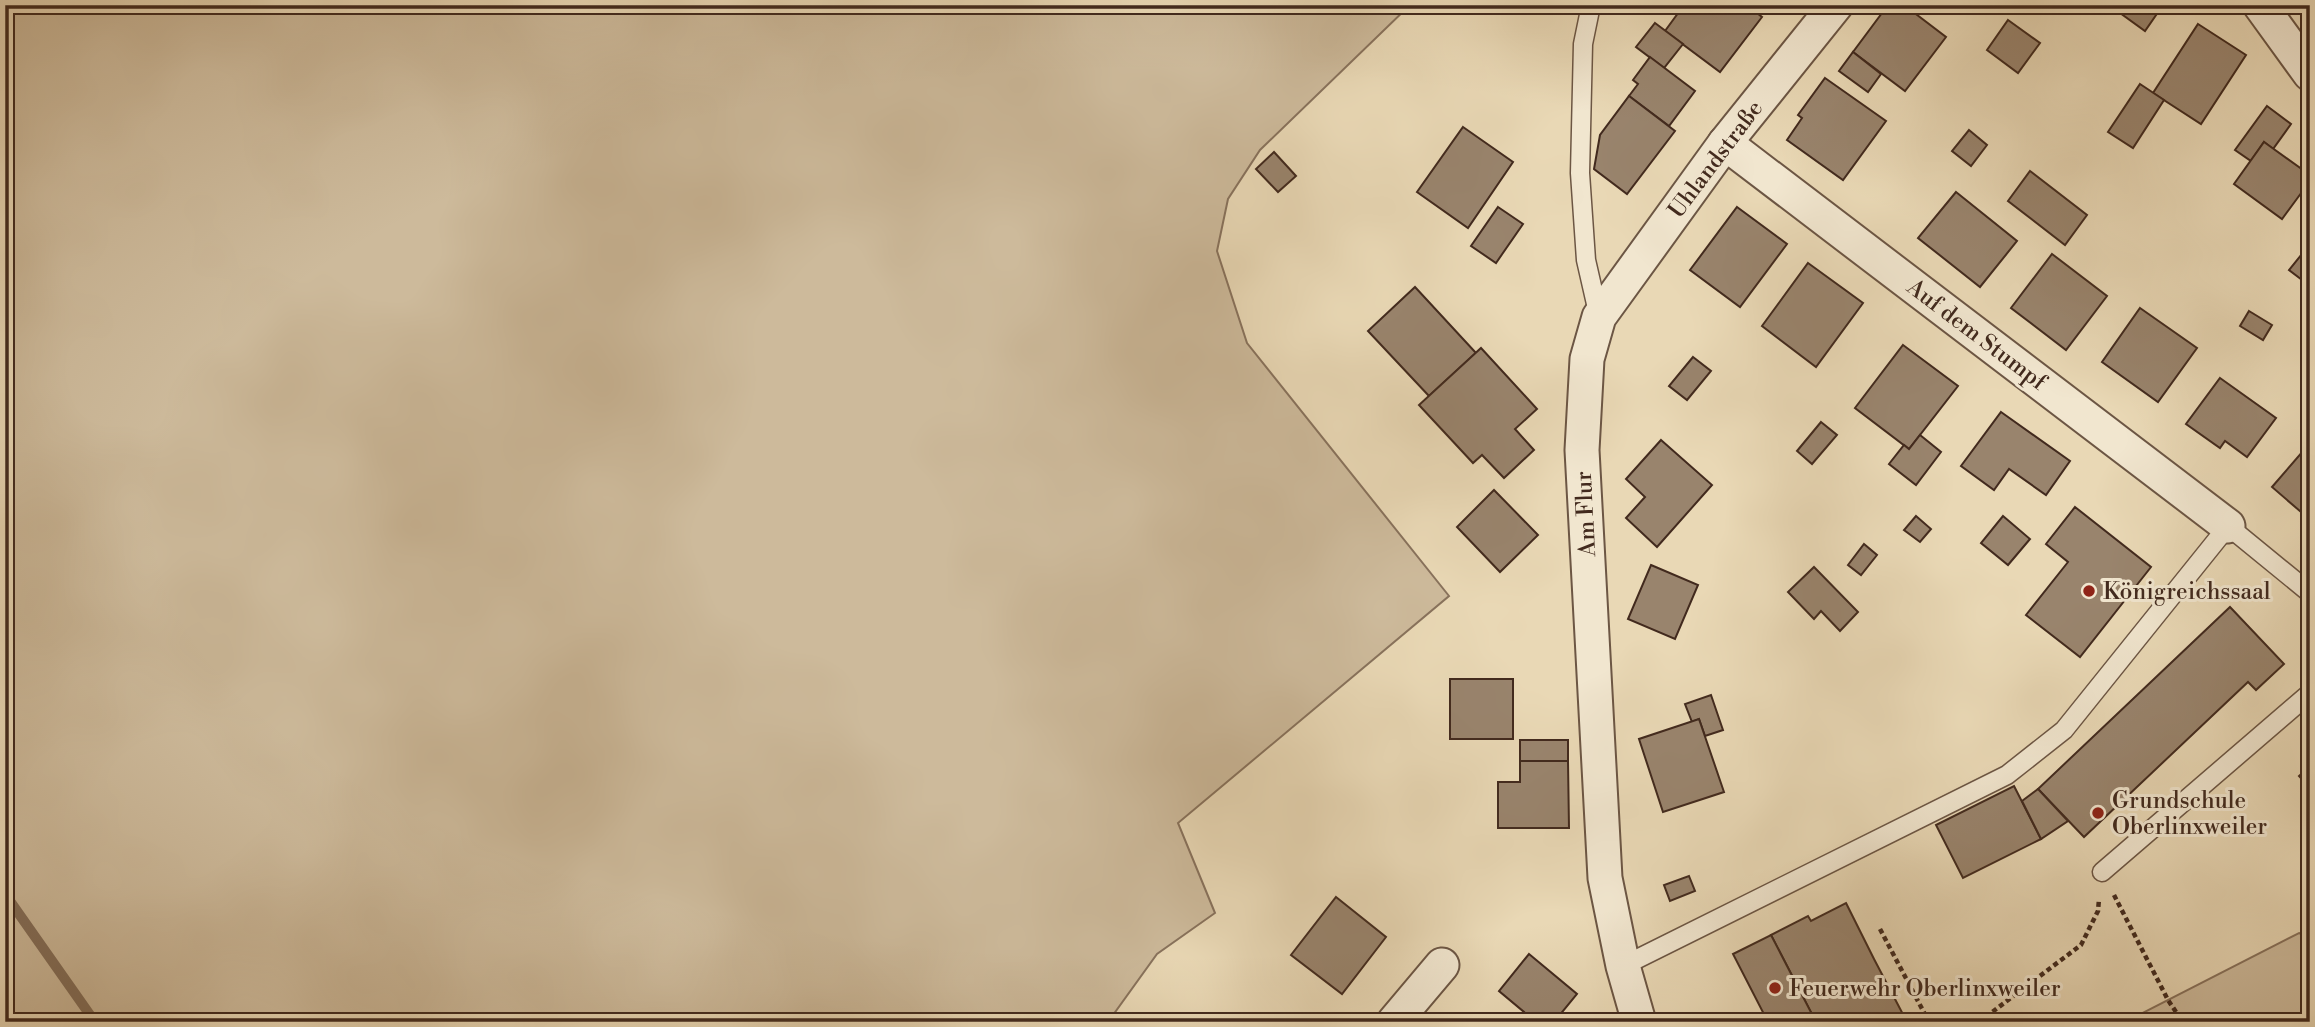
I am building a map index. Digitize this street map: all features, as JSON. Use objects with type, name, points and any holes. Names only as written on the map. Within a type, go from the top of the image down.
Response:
[{"type":"street","name":"Uhlandstraße","points":[[1599,317],[1725,143],[1836,5]]},
{"type":"street","points":[[2260,5],[2310,74]]},
{"type":"street","name":"Auf dem Stumpf","points":[[1725,143],[2228,526]]},
{"type":"street","name":"Am Flur","points":[[1599,317],[1587,359],[1582,450],[1605,878],[1622,965],[1639,1022]]},
{"type":"street","points":[[1394,1022],[1442,965]]},
{"type":"lane","name":"Am Flur","points":[[1591,5],[1583,44],[1580,173],[1586,260],[1599,317]]},
{"type":"lane","points":[[1622,965],[2007,775],[2064,730],[2228,526],[2310,593]]},
{"type":"lane","points":[[2102,872],[2310,693]]},
{"type":"path","points":[[1979,1022],[2081,945],[2098,911],[2102,872]]},
{"type":"path","points":[[2102,872],[2168,1000],[2180,1018],[2189,1022]]},
{"type":"path","points":[[1880,929],[1929,1022]]},
{"type":"shaded area","points":[[5,5],[1410,5],[1260,150],[1228,199],[1217,251],[1247,343],[1449,596],[1178,823],[1215,913],[1157,954],[1108,1022],[5,1022]]},
{"type":"shaded area","points":[[2299,933],[2310,938],[2310,1022],[2125,1022]]},
{"type":"building","points":[[1684,5],[1747,5],[1762,17],[1720,72],[1665,31]]},
{"type":"building","points":[[1888,5],[1904,5],[1946,37],[1905,91],[1853,52]]},
{"type":"building","points":[[2109,5],[2163,5],[2145,31]]},
{"type":"building","points":[[2008,20],[2040,43],[2018,73],[1987,50]]},
{"type":"building","points":[[1655,23],[1683,44],[1664,68],[1636,47]]},
{"type":"building","points":[[2198,24],[2246,55],[2201,124],[2153,93]]},
{"type":"building","points":[[1853,52],[1881,74],[1868,92],[1839,71]]},
{"type":"building","points":[[1650,57],[1695,91],[1669,126],[1629,96],[1638,84],[1633,80]]},
{"type":"building","points":[[1825,78],[1886,121],[1843,180],[1787,140],[1802,118],[1798,115]]},
{"type":"building","points":[[2140,84],[2164,100],[2133,148],[2108,132]]},
{"type":"building","points":[[1629,96],[1675,131],[1627,194],[1594,169],[1600,135]]},
{"type":"building","points":[[2267,106],[2291,124],[2273,149],[2264,142],[2251,161],[2235,150]]},
{"type":"building","points":[[1463,127],[1513,162],[1468,228],[1417,192]]},
{"type":"building","points":[[1969,130],[1987,145],[1971,166],[1952,151]]},
{"type":"building","points":[[2264,142],[2310,175],[2310,181],[2282,219],[2234,184]]},
{"type":"building","points":[[1274,152],[1296,176],[1278,192],[1256,169]]},
{"type":"building","points":[[2030,171],[2087,215],[2065,245],[2008,201]]},
{"type":"building","points":[[1956,192],[2017,241],[1980,287],[1918,238]]},
{"type":"building","points":[[1498,207],[1523,224],[1496,263],[1471,246]]},
{"type":"building","points":[[1737,207],[1787,244],[1740,307],[1690,270]]},
{"type":"building","points":[[2310,244],[2310,286],[2289,270]]},
{"type":"building","points":[[2052,254],[2107,296],[2066,350],[2011,308]]},
{"type":"building","points":[[1808,263],[1863,303],[1816,367],[1762,326]]},
{"type":"building","points":[[1415,287],[1476,353],[1429,396],[1368,331]]},
{"type":"building","points":[[2140,308],[2197,348],[2158,402],[2102,362]]},
{"type":"building","points":[[2249,311],[2272,325],[2263,340],[2240,326]]},
{"type":"building","points":[[1903,345],[1958,386],[1909,449],[1855,408]]},
{"type":"building","points":[[1481,348],[1537,409],[1515,429],[1534,450],[1504,478],[1482,455],[1473,463],[1419,405]]},
{"type":"building","points":[[1693,357],[1711,371],[1687,400],[1669,386]]},
{"type":"building","points":[[2220,378],[2276,418],[2247,457],[2225,441],[2220,448],[2186,424]]},
{"type":"building","points":[[2001,412],[2070,461],[2046,495],[2009,469],[1994,490],[1961,466]]},
{"type":"building","points":[[1821,422],[1837,435],[1812,464],[1797,451]]},
{"type":"building","points":[[1920,435],[1941,452],[1916,485],[1889,464],[1904,445],[1909,449]]},
{"type":"building","points":[[1661,440],[1712,485],[1657,547],[1626,518],[1645,497],[1626,479]]},
{"type":"building","points":[[2310,443],[2310,515],[2308,518],[2272,487]]},
{"type":"building","points":[[1494,490],[1538,535],[1500,572],[1457,527]]},
{"type":"building","name":"Königreichssaal","points":[[2075,507],[2151,567],[2080,657],[2026,615],[2068,562],[2046,544]]},
{"type":"building","points":[[1916,516],[1931,529],[1920,542],[1904,530]]},
{"type":"building","points":[[2003,516],[2030,539],[2008,565],[1981,543]]},
{"type":"building","points":[[1864,544],[1877,555],[1861,575],[1848,565]]},
{"type":"building","points":[[1651,565],[1698,585],[1675,639],[1628,619]]},
{"type":"building","points":[[1814,567],[1858,612],[1840,631],[1821,611],[1814,619],[1788,592]]},
{"type":"building","points":[[2230,607],[2284,664],[2256,690],[2248,682],[2084,837],[2038,789]]},
{"type":"building","points":[[1450,679],[1513,679],[1513,739],[1450,739]]},
{"type":"building","points":[[1711,695],[1723,730],[1705,736],[1699,719],[1692,722],[1685,704]]},
{"type":"building","points":[[1699,719],[1724,792],[1663,812],[1639,739]]},
{"type":"building","points":[[1520,740],[1568,740],[1568,761],[1520,761]]},
{"type":"building","points":[[1520,761],[1568,761],[1569,828],[1498,828],[1498,782],[1520,782]]},
{"type":"building","points":[[2310,766],[2310,788],[2299,776]]},
{"type":"building","points":[[2014,786],[2041,839],[1963,878],[1936,825]]},
{"type":"building","points":[[2038,789],[2068,821],[2041,839],[2022,801]]},
{"type":"building","points":[[1689,876],[1695,891],[1670,901],[1664,885]]},
{"type":"building","points":[[1336,897],[1386,937],[1342,994],[1291,955]]},
{"type":"building","points":[[1846,903],[1907,1022],[1816,1022],[1771,935],[1808,916],[1811,921]]},
{"type":"building","name":"Feuerwehr Oberlinxweiler","points":[[1771,935],[1816,1022],[1768,1022],[1733,954]]},
{"type":"building","points":[[1529,954],[1577,994],[1554,1022],[1536,1022],[1499,991]]},
{"type":"waterway","points":[[5,894],[95,1022]]},
{"type":"place","name":"Königreichssaal","points":[[2089,591]]},
{"type":"place","name":"Grundschule Oberlinxweiler","points":[[2098,813]]},
{"type":"place","name":"Feuerwehr Oberlinxweiler","points":[[1775,988]]}]
